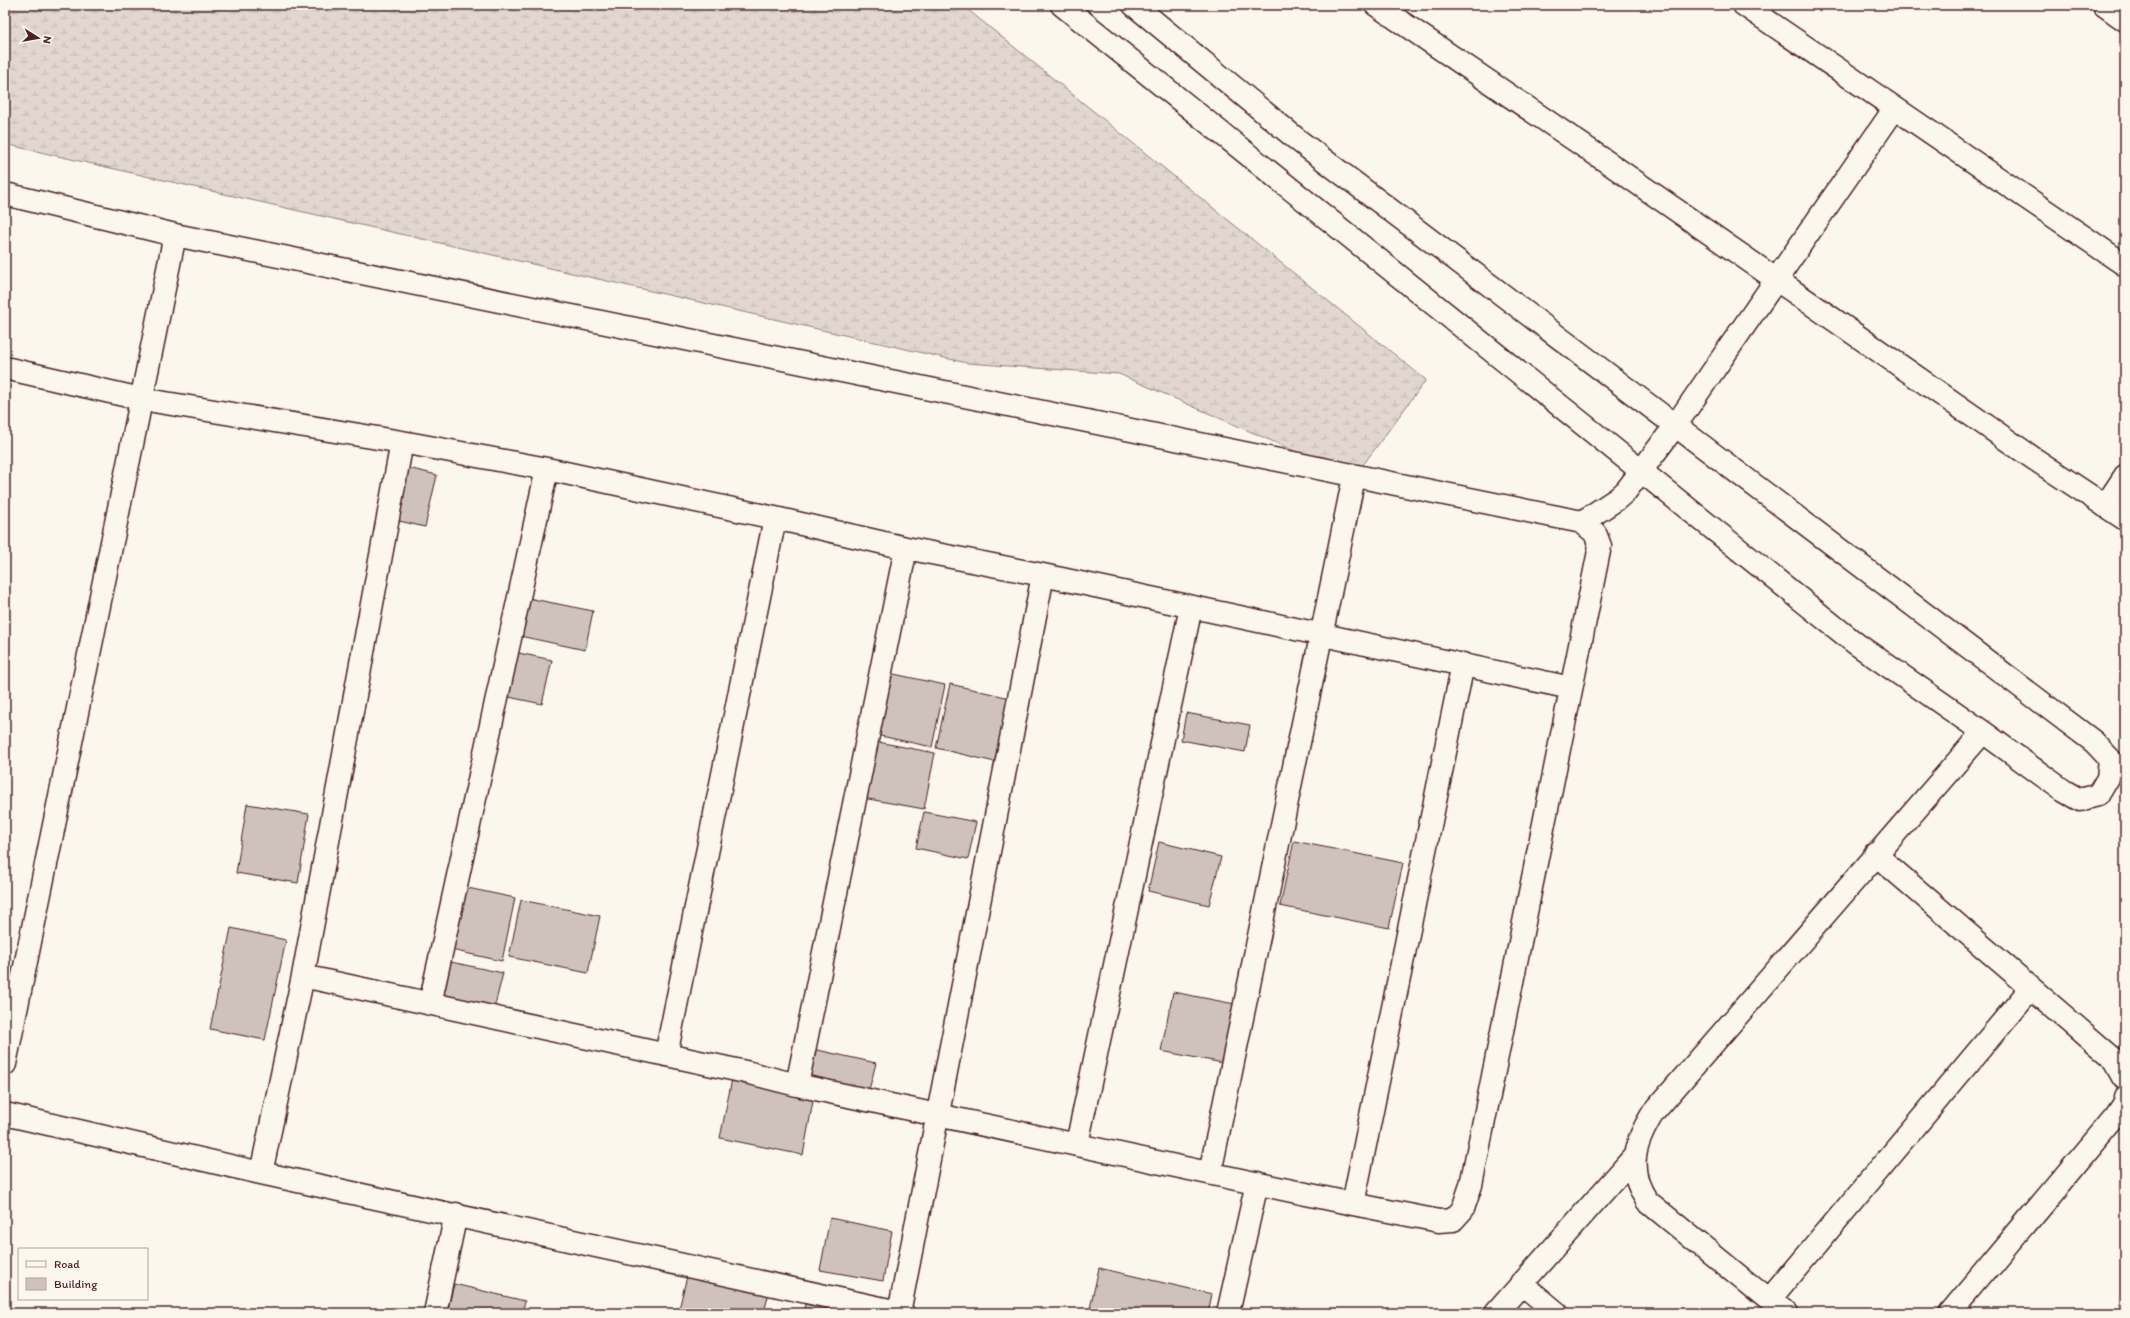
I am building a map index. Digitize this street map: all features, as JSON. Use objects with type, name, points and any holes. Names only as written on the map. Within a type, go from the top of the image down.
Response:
[{"type":"street","points":[[1073,9],[1641,472],[1855,643],[1983,732],[2064,791],[2080,800],[2098,795],[2108,778],[2110,759],[2094,742],[1299,140],[1134,5]]},
{"type":"street","points":[[1376,5],[1610,164],[2033,458],[2125,519]]},
{"type":"street","points":[[2104,5],[2125,20]]},
{"type":"street","points":[[1750,7],[2125,265]]},
{"type":"street","points":[[1582,522],[1618,499],[1641,472],[1777,280],[1895,108]]},
{"type":"street","points":[[5,194],[175,235],[1354,477],[1582,522],[1595,533],[1600,546],[1471,1185],[1463,1209],[1453,1220],[1439,1221],[1353,1204],[939,1114],[797,1085],[303,976]]},
{"type":"street","points":[[5,1064],[175,235]]},
{"type":"street","points":[[5,368],[141,400],[402,442],[547,469],[906,548],[1191,606],[1571,688]]},
{"type":"street","points":[[261,1173],[303,976],[402,442]]},
{"type":"street","points":[[430,1004],[547,469]]},
{"type":"street","points":[[2105,506],[2125,476]]},
{"type":"street","points":[[1210,1173],[1354,477]]},
{"type":"street","points":[[666,1055],[775,518]]},
{"type":"street","points":[[797,1085],[906,548]]},
{"type":"street","points":[[5,1114],[261,1173],[456,1214],[901,1313],[1043,575]]},
{"type":"street","points":[[1077,1144],[1191,606]]},
{"type":"street","points":[[1353,1204],[1463,664]]},
{"type":"street","points":[[1496,1313],[1633,1158],[1641,1132],[1653,1113],[1875,854],[1983,732]]},
{"type":"street","points":[[1875,854],[2115,1060],[2125,1078]]},
{"type":"street","points":[[1633,1158],[1638,1187],[1647,1202],[1776,1307],[2031,988]]},
{"type":"street","points":[[1951,1313],[2115,1117],[2123,1105],[2125,1097]]},
{"type":"street","points":[[1228,1313],[1257,1183]]},
{"type":"street","points":[[435,1313],[456,1214]]},
{"type":"street","points":[[1521,1283],[1557,1313]]},
{"type":"green space","points":[[5,5],[962,5],[1426,380],[1354,477],[1119,374],[967,363],[5,144]]},
{"type":"building","points":[[408,468],[437,475],[425,527],[395,520]]},
{"type":"building","points":[[528,598],[593,611],[585,650],[520,636]]},
{"type":"building","points":[[514,652],[552,660],[542,704],[504,696]]},
{"type":"building","points":[[889,673],[945,685],[932,747],[876,735]]},
{"type":"building","points":[[950,684],[1010,698],[995,762],[936,748]]},
{"type":"building","points":[[1186,713],[1250,725],[1245,752],[1181,740]]},
{"type":"building","points":[[873,741],[935,753],[924,809],[863,798]]},
{"type":"building","points":[[247,804],[309,814],[298,883],[236,873]]},
{"type":"building","points":[[924,812],[976,822],[968,859],[916,848]]},
{"type":"building","points":[[1294,841],[1403,863],[1389,928],[1280,906]]},
{"type":"building","points":[[1159,842],[1221,857],[1209,905],[1148,891]]},
{"type":"building","points":[[463,887],[515,898],[502,961],[451,950]]},
{"type":"building","points":[[521,900],[600,916],[588,973],[509,957]]},
{"type":"building","points":[[231,928],[286,940],[265,1040],[210,1029]]},
{"type":"building","points":[[446,961],[503,973],[494,1009],[437,997]]},
{"type":"building","points":[[1173,992],[1240,1005],[1228,1064],[1161,1051]]},
{"type":"building","points":[[813,1049],[876,1063],[868,1094],[806,1079]]},
{"type":"building","points":[[732,1079],[814,1096],[803,1155],[720,1138]]},
{"type":"building","points":[[830,1218],[892,1231],[883,1281],[820,1270]]},
{"type":"building","points":[[689,1268],[770,1288],[764,1313],[678,1313]]},
{"type":"building","points":[[1099,1268],[1212,1294],[1208,1313],[1089,1313]]},
{"type":"building","points":[[454,1284],[525,1301],[522,1313],[447,1313]]},
{"type":"building","points":[[805,1304],[851,1313],[803,1313]]}]
